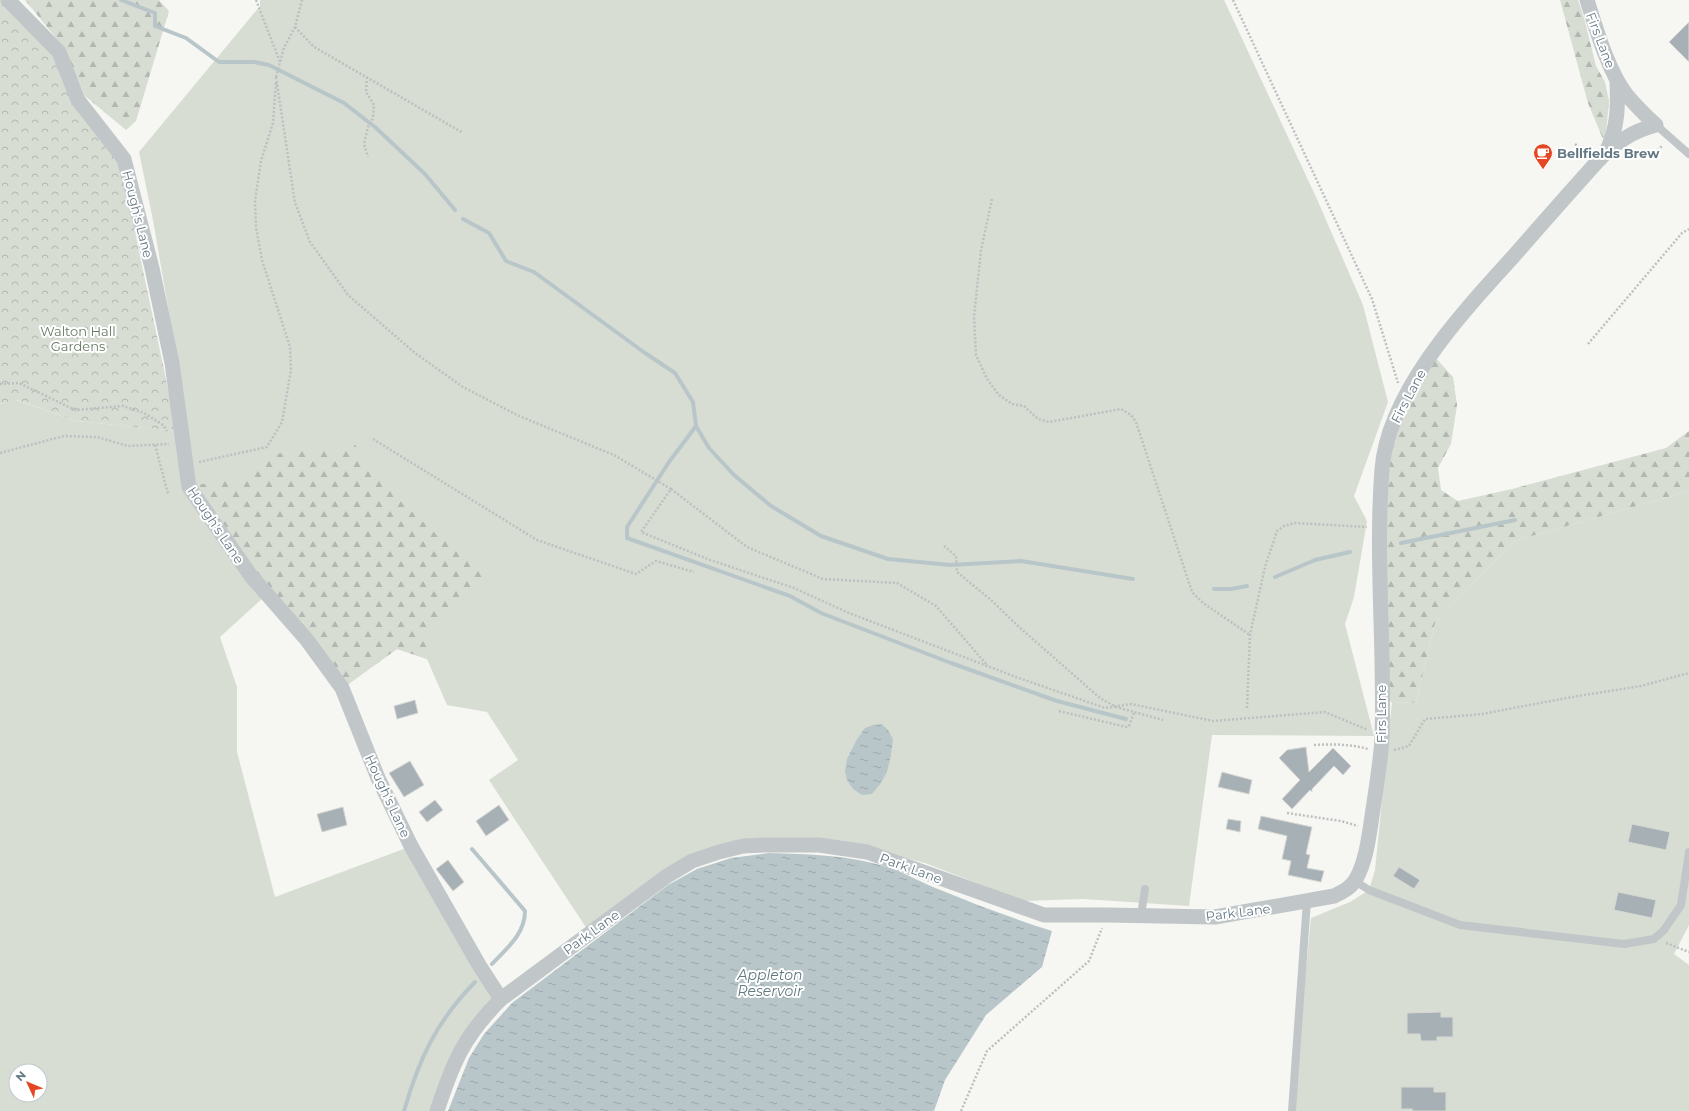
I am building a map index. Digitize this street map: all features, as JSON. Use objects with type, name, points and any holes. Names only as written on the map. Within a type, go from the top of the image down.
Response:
[{"type":"street","name":"Hough's Lane","points":[[8,0],[59,52],[78,100],[124,159],[152,268],[172,363],[189,487],[251,576],[307,640],[342,688],[378,778],[411,846],[479,966],[501,999]]},
{"type":"street","name":"Firs Lane","points":[[1587,0],[1601,44],[1617,80],[1625,93],[1656,125]]},
{"type":"street","name":"Firs Lane","points":[[1605,152],[1613,136],[1618,112],[1617,80]]},
{"type":"street","name":"Firs Lane","points":[[1380,756],[1382,735],[1380,528],[1382,466],[1386,442],[1394,418],[1423,366],[1474,300],[1605,152],[1630,134],[1643,128],[1656,125]]},
{"type":"street","points":[[1355,881],[1361,868],[1370,830],[1380,756]]},
{"type":"street","name":"Park Lane","points":[[437,1111],[448,1077],[464,1043],[485,1014],[501,999],[667,876],[692,861],[719,852],[743,846],[764,845],[819,846],[867,852],[1044,915],[1215,917],[1307,902],[1334,896],[1346,890],[1355,881]]},
{"type":"lane","points":[[1656,125],[1689,154]]},
{"type":"lane","points":[[1355,881],[1369,890],[1460,925],[1624,944],[1654,939],[1664,930],[1681,905],[1689,852]]},
{"type":"lane","points":[[1141,915],[1145,889]]},
{"type":"lane","points":[[1292,1111],[1307,902]]},
{"type":"path","points":[[256,0],[280,63]]},
{"type":"path","points":[[185,465],[267,447],[282,422],[291,370],[290,347],[262,260],[256,227],[255,200],[261,161],[273,123],[276,77],[284,48],[295,27],[302,0]]},
{"type":"path","points":[[1233,0],[1372,299],[1403,401]]},
{"type":"path","points":[[295,27],[314,47],[463,133]]},
{"type":"path","points":[[276,77],[295,203],[310,242],[348,295],[415,353],[464,387],[519,416],[614,455],[664,484],[747,547],[823,579],[897,583],[936,606],[988,666]]},
{"type":"path","points":[[367,77],[366,92],[374,105],[373,118],[368,127],[364,144],[368,157]]},
{"type":"path","points":[[1649,159],[1670,137]]},
{"type":"path","points":[[992,199],[981,250],[974,317],[976,355],[987,380],[999,395],[1012,404],[1024,406],[1038,419],[1049,422],[1121,409],[1131,415],[1136,422],[1192,592],[1203,603],[1250,635]]},
{"type":"path","points":[[1588,344],[1682,233],[1689,229]]},
{"type":"path","points":[[0,384],[19,383],[76,410],[123,406],[144,413],[163,426],[169,434]]},
{"type":"path","points":[[0,453],[64,436],[97,437],[128,446],[174,444]]},
{"type":"path","points":[[373,439],[537,540],[636,574],[656,561],[694,572]]},
{"type":"path","points":[[155,445],[168,494]]},
{"type":"path","points":[[671,489],[641,532],[710,560],[794,588],[848,613],[1105,708],[1131,704],[1213,721],[1325,712],[1382,735]]},
{"type":"path","points":[[1247,708],[1250,635],[1265,567],[1276,531],[1284,526],[1296,523],[1380,528]]},
{"type":"path","points":[[944,546],[956,556],[956,572],[991,600],[1100,698],[1114,706],[1134,713],[1163,720]]},
{"type":"path","points":[[1314,745],[1337,744],[1360,747],[1370,750],[1380,756],[1409,746],[1425,719],[1482,714],[1641,686],[1689,673]]},
{"type":"path","points":[[1059,711],[1126,727],[1131,723],[1134,713]]},
{"type":"path","points":[[1287,813],[1341,821],[1370,830]]},
{"type":"path","points":[[961,1111],[987,1052],[1089,961],[1107,915]]},
{"type":"path","points":[[1654,939],[1689,952]]},
{"type":"green space","name":"Walton Hall Gardens","points":[[0,0],[6,0],[55,55],[120,162],[177,431],[76,421],[17,400],[0,404]]},
{"type":"green space","points":[[25,0],[159,0],[169,11],[136,121],[126,130],[85,96],[65,49]]},
{"type":"green space","points":[[260,0],[1224,0],[1316,197],[1363,305],[1388,402],[1354,496],[1367,521],[1354,597],[1345,624],[1374,736],[1212,735],[1189,906],[1083,899],[1023,901],[925,863],[863,847],[719,850],[589,932],[489,780],[518,760],[487,712],[447,705],[427,659],[397,649],[343,688],[191,486],[179,371],[153,220],[139,152],[260,6]]},
{"type":"green space","points":[[1560,0],[1578,0],[1596,66],[1605,82],[1609,101],[1605,144],[1588,103]]},
{"type":"green space","points":[[1433,355],[1453,377],[1457,405],[1451,444],[1438,468],[1441,490],[1458,501],[1512,489],[1666,448],[1689,431],[1689,491],[1514,541],[1435,623],[1416,703],[1392,702],[1384,699],[1388,444]]},
{"type":"green space","points":[[16,400],[76,421],[177,431],[182,484],[265,596],[220,637],[237,687],[237,752],[275,897],[409,847],[497,994],[436,1111],[0,1111],[0,404]]},
{"type":"green space","points":[[355,445],[396,497],[435,533],[493,573],[453,601],[431,627],[427,659],[397,649],[343,688],[191,486],[249,476],[273,454]]},
{"type":"green space","points":[[1689,491],[1689,925],[1674,954],[1689,965],[1689,1111],[1292,1111],[1311,918],[1350,902],[1369,890],[1375,870],[1392,702],[1416,703],[1435,623],[1514,541]]},
{"type":"water","points":[[882,724],[888,730],[893,739],[887,772],[881,783],[872,794],[862,795],[853,789],[847,780],[845,771],[847,759],[857,739],[865,728]]},
{"type":"water","name":"Appleton Reservoir","points":[[769,853],[829,856],[873,863],[894,869],[984,907],[1052,931],[1042,967],[986,1015],[945,1080],[934,1111],[448,1111],[469,1058],[484,1034],[512,1003],[668,885],[697,869],[731,858]]},
{"type":"building","points":[[1689,22],[1689,62],[1669,42]]},
{"type":"building","points":[[415,700],[418,713],[397,719],[394,706]]},
{"type":"building","points":[[1306,747],[1309,772],[1333,748],[1351,766],[1343,775],[1334,766],[1312,789],[1312,792],[1310,790],[1292,809],[1282,799],[1300,780],[1279,758],[1287,750]]},
{"type":"building","points":[[410,761],[424,785],[404,797],[389,773]]},
{"type":"building","points":[[1222,772],[1252,780],[1249,794],[1218,787]]},
{"type":"building","points":[[435,800],[443,810],[427,822],[419,812]]},
{"type":"building","points":[[499,805],[509,820],[486,836],[476,821]]},
{"type":"building","points":[[343,807],[347,825],[322,832],[317,814]]},
{"type":"building","points":[[1261,816],[1312,827],[1306,854],[1310,855],[1307,868],[1324,871],[1321,882],[1288,875],[1291,861],[1282,859],[1287,836],[1258,829]]},
{"type":"building","points":[[1228,819],[1241,821],[1240,832],[1226,829]]},
{"type":"building","points":[[1632,824],[1670,832],[1666,850],[1628,842]]},
{"type":"building","points":[[448,860],[464,882],[453,891],[436,869]]},
{"type":"building","points":[[1399,867],[1420,880],[1414,889],[1393,876]]},
{"type":"building","points":[[1618,892],[1656,900],[1652,918],[1614,910]]},
{"type":"building","points":[[1441,1012],[1441,1017],[1453,1017],[1453,1037],[1437,1037],[1437,1041],[1421,1041],[1420,1034],[1407,1034],[1407,1013]]},
{"type":"building","points":[[1401,1087],[1434,1087],[1434,1092],[1446,1092],[1446,1111],[1413,1111],[1412,1109],[1401,1109]]},
{"type":"waterway","points":[[121,0],[155,13],[155,26],[186,38],[219,62],[254,62],[269,65],[344,103],[375,127],[425,174],[455,210]]},
{"type":"waterway","points":[[463,219],[489,233],[506,261],[534,272],[645,353],[675,373],[693,402],[696,426],[669,462],[627,527],[627,538],[790,596],[821,613],[951,663],[1057,701],[1126,719]]},
{"type":"waterway","points":[[696,426],[709,448],[734,475],[771,506],[821,536],[888,559],[950,565],[1021,561],[1133,579]]},
{"type":"waterway","points":[[1401,543],[1515,520]]},
{"type":"waterway","points":[[1275,577],[1315,560],[1350,552]]},
{"type":"waterway","points":[[1214,589],[1231,589],[1247,586]]},
{"type":"waterway","points":[[472,849],[525,911],[519,934],[492,964]]},
{"type":"waterway","points":[[404,1111],[416,1075],[430,1042],[461,997],[475,982]]},
{"type":"place","name":"Bellfields Brew","points":[[1543,170]]}]
